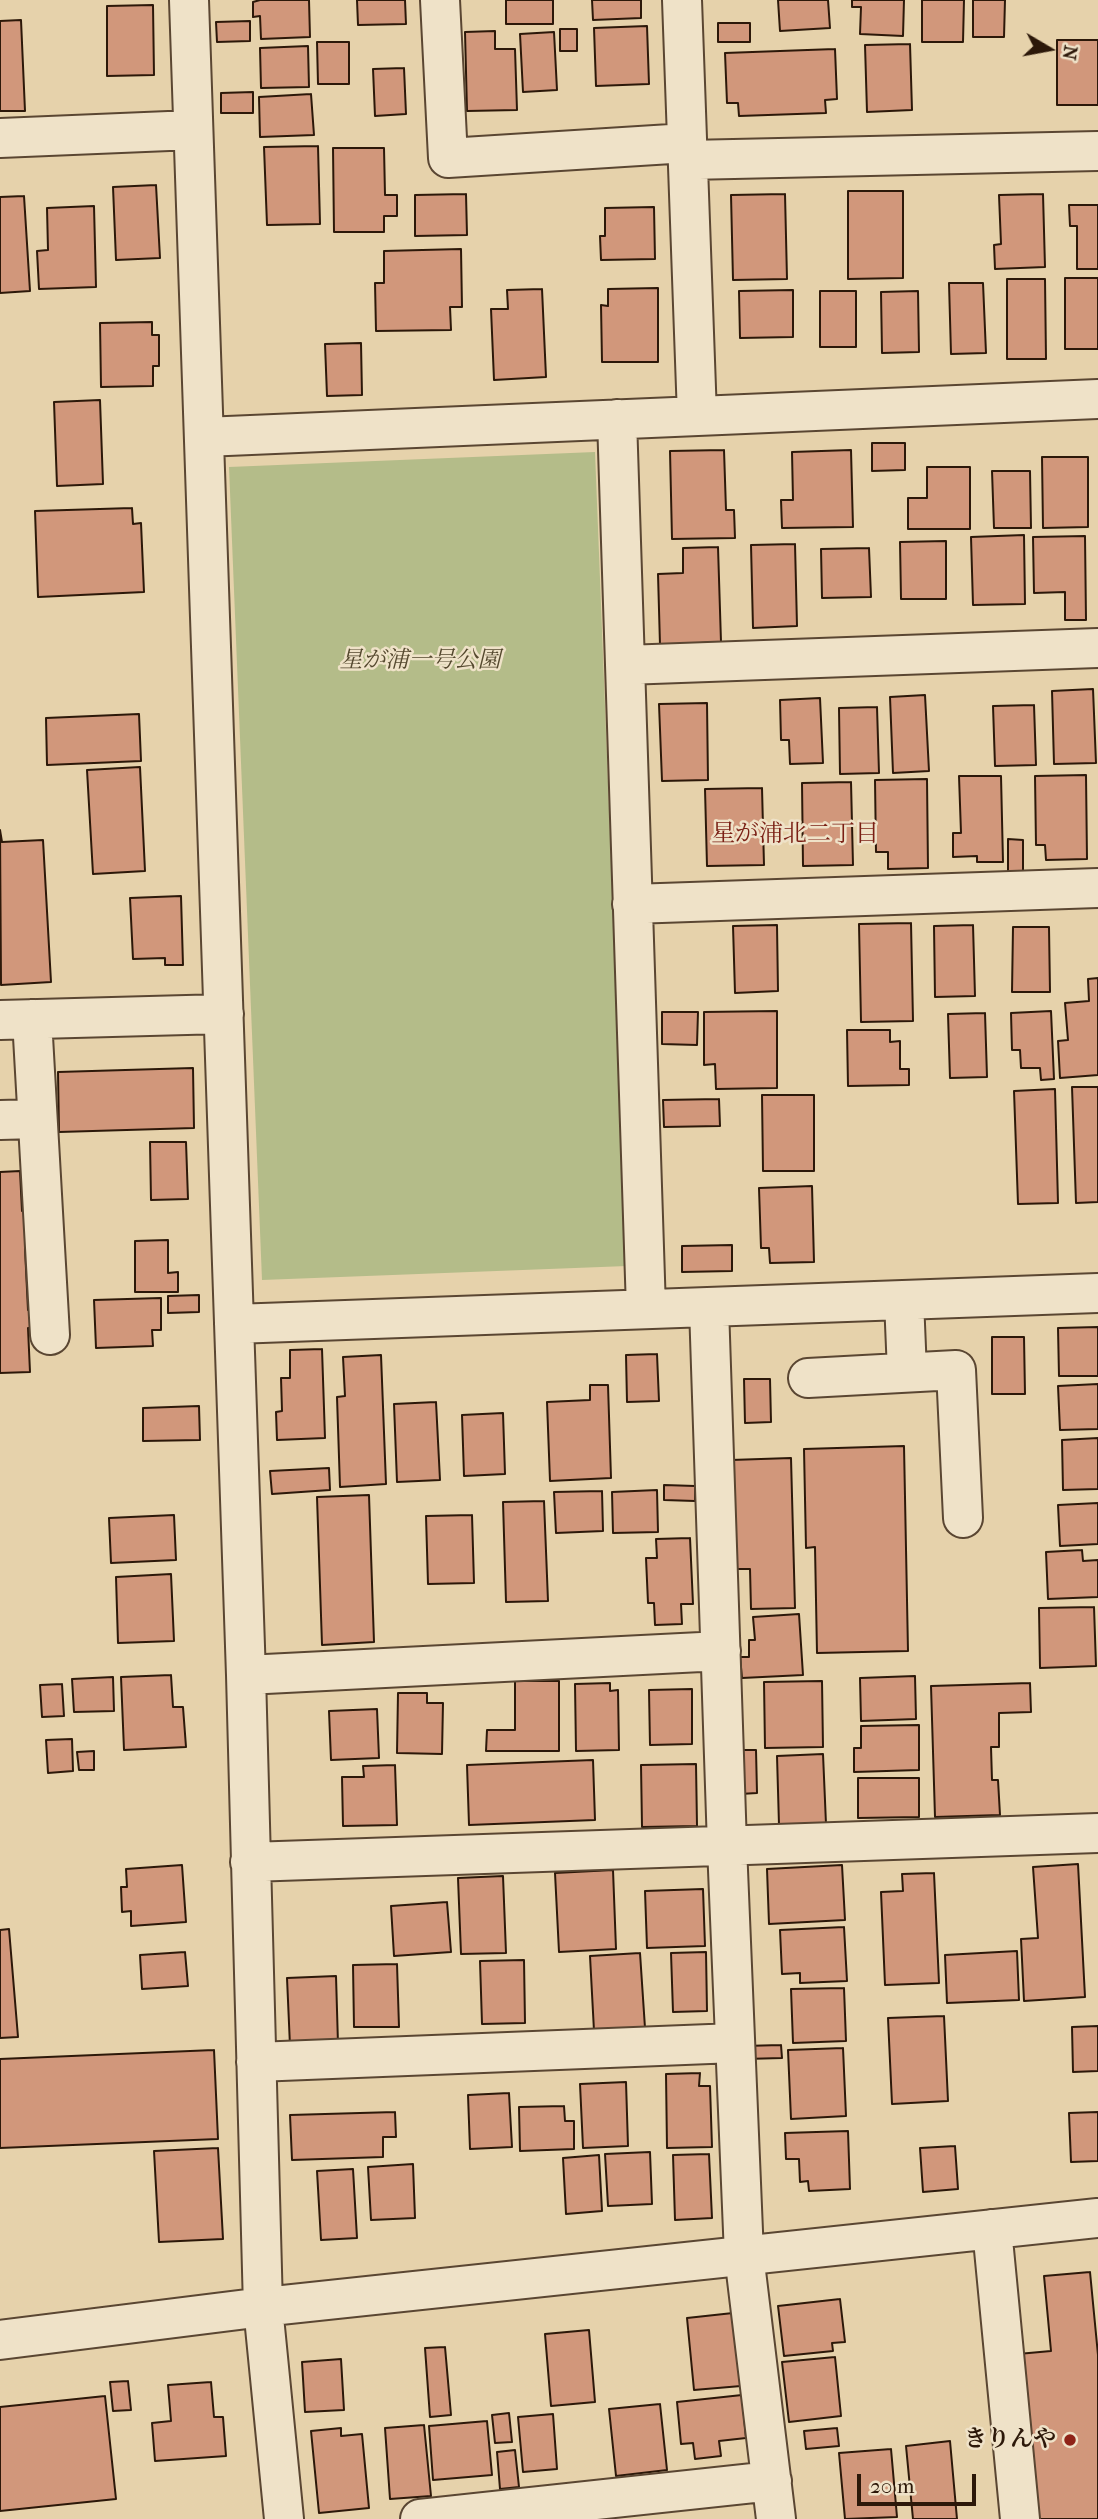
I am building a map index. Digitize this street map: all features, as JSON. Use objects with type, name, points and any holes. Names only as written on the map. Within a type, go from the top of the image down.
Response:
[{"type":"street","points":[[189,0],[246,1675],[263,2307],[284,2519]]},
{"type":"street","points":[[440,0],[448,158],[688,151],[1098,151]]},
{"type":"street","points":[[682,0],[697,416]]},
{"type":"street","points":[[0,138],[193,130]]},
{"type":"street","points":[[204,437],[1098,399]]},
{"type":"street","points":[[617,419],[646,1309]]},
{"type":"street","points":[[625,666],[1098,648]]},
{"type":"street","points":[[632,904],[1098,888]]},
{"type":"street","points":[[50,1335],[37,1119],[16,1019],[224,1014]]},
{"type":"street","points":[[0,1121],[37,1119]]},
{"type":"street","points":[[234,1324],[1098,1293]]},
{"type":"street","points":[[904,1300],[907,1373]]},
{"type":"street","points":[[709,1307],[744,2255],[776,2519]]},
{"type":"street","points":[[807,1378],[956,1370],[963,1518]]},
{"type":"street","points":[[246,1675],[720,1651]]},
{"type":"street","points":[[250,1862],[1098,1833]]},
{"type":"street","points":[[256,2062],[735,2043]]},
{"type":"street","points":[[0,2340],[263,2307],[1098,2218]]},
{"type":"street","points":[[992,2229],[1020,2519]]},
{"type":"street","points":[[420,2519],[772,2481]]},
{"type":"green space","name":"星が浦一号公園","points":[[595,452],[627,1266],[262,1280],[229,467]]},
{"type":"building","points":[[309,0],[310,37],[261,39],[260,16],[253,17],[253,2]]},
{"type":"building","points":[[357,0],[405,0],[406,24],[358,25]]},
{"type":"building","points":[[506,0],[553,0],[553,24],[506,24]]},
{"type":"building","points":[[592,0],[641,0],[641,18],[593,20]]},
{"type":"building","points":[[778,0],[828,0],[830,28],[780,31]]},
{"type":"building","points":[[852,0],[904,0],[903,36],[860,34],[861,7],[852,7]]},
{"type":"building","points":[[922,0],[964,0],[963,42],[922,42]]},
{"type":"building","points":[[973,0],[1005,0],[1004,37],[973,37]]},
{"type":"building","points":[[153,5],[154,75],[107,76],[107,6]]},
{"type":"building","points":[[21,20],[25,111],[0,111],[0,21]]},
{"type":"building","points":[[250,21],[250,41],[217,42],[216,22]]},
{"type":"building","points":[[718,23],[750,23],[750,42],[718,42]]},
{"type":"building","points":[[647,26],[649,84],[596,86],[594,28]]},
{"type":"building","points":[[560,29],[577,29],[577,51],[560,51]]},
{"type":"building","points":[[495,31],[495,49],[515,49],[517,110],[467,111],[465,32]]},
{"type":"building","points":[[554,32],[557,90],[523,92],[520,34]]},
{"type":"building","points":[[1057,40],[1098,40],[1098,105],[1057,105]]},
{"type":"building","points":[[317,42],[349,42],[349,84],[318,84]]},
{"type":"building","points":[[910,44],[912,110],[867,112],[865,45]]},
{"type":"building","points":[[308,46],[309,87],[261,88],[260,48]]},
{"type":"building","points":[[835,49],[837,99],[825,100],[826,113],[739,116],[738,103],[727,103],[725,53]]},
{"type":"building","points":[[404,68],[406,114],[375,116],[373,69]]},
{"type":"building","points":[[253,92],[253,113],[221,113],[221,93]]},
{"type":"building","points":[[311,94],[314,135],[260,137],[259,97]]},
{"type":"building","points":[[318,146],[320,224],[267,225],[264,147]]},
{"type":"building","points":[[333,148],[384,148],[385,195],[397,195],[397,216],[384,216],[384,232],[334,232]]},
{"type":"building","points":[[156,185],[160,258],[116,260],[113,187]]},
{"type":"building","points":[[848,191],[903,191],[903,278],[848,279]]},
{"type":"building","points":[[466,194],[467,235],[415,236],[415,195]]},
{"type":"building","points":[[785,194],[787,279],[733,280],[731,195]]},
{"type":"building","points":[[1043,194],[1045,267],[995,269],[994,245],[1001,244],[999,195]]},
{"type":"building","points":[[24,196],[30,291],[0,293],[0,197]]},
{"type":"building","points":[[1069,205],[1098,205],[1098,269],[1077,269],[1077,226],[1070,226]]},
{"type":"building","points":[[94,206],[96,287],[39,289],[37,251],[48,250],[47,208]]},
{"type":"building","points":[[654,207],[655,259],[601,260],[600,236],[605,236],[605,208]]},
{"type":"building","points":[[461,249],[462,307],[450,307],[451,330],[376,331],[375,283],[384,283],[384,251]]},
{"type":"building","points":[[1065,278],[1098,278],[1098,349],[1065,349]]},
{"type":"building","points":[[1007,279],[1045,279],[1046,359],[1007,359]]},
{"type":"building","points":[[949,283],[983,283],[986,353],[951,354]]},
{"type":"building","points":[[658,288],[658,362],[602,362],[601,305],[608,306],[608,289]]},
{"type":"building","points":[[542,289],[546,377],[494,380],[491,309],[508,309],[507,290]]},
{"type":"building","points":[[793,290],[793,337],[740,338],[739,291]]},
{"type":"building","points":[[820,291],[856,291],[856,347],[820,347]]},
{"type":"building","points":[[918,291],[919,352],[882,353],[881,292]]},
{"type":"building","points":[[152,322],[152,335],[159,335],[159,366],[153,366],[153,386],[101,387],[100,323]]},
{"type":"building","points":[[361,343],[362,395],[327,396],[325,344]]},
{"type":"building","points":[[100,400],[103,484],[57,486],[54,402]]},
{"type":"building","points":[[872,443],[905,443],[905,470],[872,471]]},
{"type":"building","points":[[724,450],[726,510],[734,510],[735,538],[672,539],[670,451]]},
{"type":"building","points":[[851,450],[853,527],[782,528],[781,500],[793,500],[792,452]]},
{"type":"building","points":[[1042,457],[1088,457],[1088,527],[1043,528]]},
{"type":"building","points":[[927,467],[970,467],[970,529],[908,529],[908,498],[927,498]]},
{"type":"building","points":[[992,471],[1030,471],[1031,528],[994,528]]},
{"type":"building","points":[[132,508],[133,524],[141,523],[144,592],[38,597],[35,511]]},
{"type":"building","points":[[1024,535],[1025,604],[973,605],[971,537]]},
{"type":"building","points":[[1085,536],[1086,620],[1065,620],[1065,592],[1034,593],[1033,537]]},
{"type":"building","points":[[946,541],[946,599],[901,599],[900,542]]},
{"type":"building","points":[[795,544],[797,626],[753,628],[751,545]]},
{"type":"building","points":[[718,547],[721,642],[660,645],[658,574],[683,573],[683,548]]},
{"type":"building","points":[[869,548],[871,597],[822,598],[821,549]]},
{"type":"building","points":[[1093,689],[1096,763],[1054,764],[1052,691]]},
{"type":"building","points":[[925,695],[929,771],[893,773],[890,697]]},
{"type":"building","points":[[820,698],[823,763],[790,764],[789,740],[781,740],[780,700]]},
{"type":"building","points":[[707,703],[708,780],[662,781],[659,704]]},
{"type":"building","points":[[1034,705],[1036,765],[995,766],[993,706]]},
{"type":"building","points":[[877,707],[879,773],[840,774],[839,708]]},
{"type":"building","points":[[139,714],[141,761],[47,765],[46,718]]},
{"type":"building","points":[[140,767],[145,871],[93,874],[87,770]]},
{"type":"building","points":[[1086,775],[1087,859],[1046,860],[1045,845],[1036,845],[1035,776]]},
{"type":"building","points":[[959,776],[1001,776],[1003,862],[977,862],[977,856],[953,857],[953,833],[961,833]]},
{"type":"building","points":[[927,779],[928,868],[888,869],[888,852],[876,852],[875,780]]},
{"type":"building","points":[[851,782],[853,865],[803,866],[802,783]]},
{"type":"building","points":[[762,788],[764,865],[707,866],[705,789]]},
{"type":"building","points":[[0,830],[2,842],[43,840],[51,982],[1,985]]},
{"type":"building","points":[[1008,839],[1023,840],[1023,873],[1008,873]]},
{"type":"building","points":[[181,896],[183,965],[165,965],[165,958],[133,959],[130,898]]},
{"type":"building","points":[[911,923],[913,1021],[861,1022],[859,924]]},
{"type":"building","points":[[777,925],[778,991],[735,993],[733,926]]},
{"type":"building","points":[[973,925],[975,996],[935,997],[934,926]]},
{"type":"building","points":[[1013,927],[1049,927],[1050,992],[1012,992]]},
{"type":"building","points":[[1098,978],[1098,1075],[1060,1078],[1058,1041],[1068,1040],[1065,1003],[1089,1001],[1088,979]]},
{"type":"building","points":[[777,1011],[777,1088],[716,1089],[715,1064],[704,1065],[704,1012]]},
{"type":"building","points":[[1051,1011],[1054,1079],[1041,1080],[1040,1068],[1021,1068],[1020,1050],[1012,1050],[1011,1013]]},
{"type":"building","points":[[662,1012],[698,1012],[697,1045],[662,1044]]},
{"type":"building","points":[[985,1013],[987,1077],[950,1078],[948,1014]]},
{"type":"building","points":[[847,1030],[890,1030],[890,1042],[900,1041],[900,1069],[909,1069],[909,1085],[848,1086]]},
{"type":"building","points":[[193,1068],[194,1128],[59,1132],[58,1072]]},
{"type":"building","points":[[1072,1087],[1098,1087],[1098,1202],[1076,1203]]},
{"type":"building","points":[[1055,1089],[1058,1203],[1018,1204],[1014,1091]]},
{"type":"building","points":[[762,1095],[814,1095],[814,1171],[763,1171]]},
{"type":"building","points":[[719,1099],[720,1126],[664,1127],[663,1100]]},
{"type":"building","points":[[150,1142],[186,1142],[188,1199],[151,1200]]},
{"type":"building","points":[[20,1171],[22,1211],[33,1210],[35,1248],[25,1248],[28,1310],[35,1309],[36,1328],[28,1328],[30,1372],[0,1373],[0,1172]]},
{"type":"building","points":[[812,1186],[814,1262],[770,1263],[769,1248],[761,1248],[759,1188]]},
{"type":"building","points":[[168,1240],[168,1273],[178,1272],[178,1292],[135,1292],[135,1241]]},
{"type":"building","points":[[732,1245],[732,1271],[682,1272],[682,1246]]},
{"type":"building","points":[[199,1295],[199,1312],[168,1313],[168,1296]]},
{"type":"building","points":[[161,1298],[161,1330],[152,1330],[153,1346],[96,1348],[94,1300]]},
{"type":"building","points":[[1098,1327],[1098,1376],[1059,1376],[1058,1328]]},
{"type":"building","points":[[992,1337],[1024,1337],[1025,1394],[992,1394]]},
{"type":"building","points":[[322,1349],[325,1438],[277,1440],[276,1412],[282,1411],[281,1378],[290,1378],[290,1350]]},
{"type":"building","points":[[657,1354],[659,1401],[627,1402],[626,1355]]},
{"type":"building","points":[[381,1355],[386,1484],[340,1487],[337,1397],[345,1396],[343,1357]]},
{"type":"building","points":[[744,1379],[770,1379],[771,1422],[745,1423]]},
{"type":"building","points":[[1098,1384],[1098,1429],[1060,1430],[1058,1386]]},
{"type":"building","points":[[590,1385],[608,1385],[611,1478],[550,1481],[547,1402],[590,1400]]},
{"type":"building","points":[[436,1402],[440,1480],[397,1482],[394,1404]]},
{"type":"building","points":[[199,1406],[200,1440],[143,1441],[143,1408]]},
{"type":"building","points":[[503,1413],[505,1474],[464,1476],[462,1415]]},
{"type":"building","points":[[1098,1438],[1098,1489],[1063,1490],[1062,1440]]},
{"type":"building","points":[[904,1446],[908,1651],[817,1653],[815,1547],[806,1548],[804,1449]]},
{"type":"building","points":[[791,1458],[795,1608],[751,1609],[750,1569],[734,1569],[731,1460]]},
{"type":"building","points":[[329,1468],[330,1490],[272,1494],[270,1471]]},
{"type":"building","points":[[664,1485],[695,1486],[695,1501],[664,1500]]},
{"type":"building","points":[[657,1490],[658,1532],[613,1533],[612,1492]]},
{"type":"building","points":[[602,1491],[603,1531],[556,1533],[554,1492]]},
{"type":"building","points":[[369,1495],[374,1642],[322,1645],[317,1497]]},
{"type":"building","points":[[544,1501],[548,1601],[506,1602],[503,1502]]},
{"type":"building","points":[[1098,1503],[1098,1544],[1060,1546],[1058,1505]]},
{"type":"building","points":[[174,1515],[176,1560],[111,1563],[109,1518]]},
{"type":"building","points":[[472,1515],[474,1583],[428,1584],[426,1516]]},
{"type":"building","points":[[690,1538],[693,1604],[681,1604],[682,1624],[655,1625],[654,1603],[648,1603],[646,1558],[657,1558],[656,1539]]},
{"type":"building","points":[[1082,1550],[1083,1561],[1098,1560],[1098,1597],[1048,1599],[1046,1552]]},
{"type":"building","points":[[171,1574],[174,1641],[118,1643],[116,1577]]},
{"type":"building","points":[[1094,1607],[1096,1666],[1040,1668],[1039,1608]]},
{"type":"building","points":[[799,1614],[803,1675],[742,1678],[740,1657],[749,1657],[749,1640],[755,1640],[753,1617]]},
{"type":"building","points":[[171,1675],[173,1707],[183,1707],[186,1747],[124,1750],[121,1677]]},
{"type":"building","points":[[915,1676],[916,1719],[861,1721],[860,1678]]},
{"type":"building","points":[[113,1677],[114,1711],[74,1712],[72,1679]]},
{"type":"building","points":[[515,1681],[559,1681],[559,1751],[486,1751],[487,1730],[515,1730]]},
{"type":"building","points":[[822,1681],[823,1747],[765,1748],[764,1682]]},
{"type":"building","points":[[610,1683],[610,1691],[618,1690],[619,1750],[576,1751],[575,1684]]},
{"type":"building","points":[[1030,1683],[1031,1712],[999,1713],[999,1747],[991,1747],[992,1780],[998,1780],[1000,1815],[935,1817],[931,1686]]},
{"type":"building","points":[[62,1684],[64,1716],[42,1717],[40,1685]]},
{"type":"building","points":[[692,1689],[692,1744],[650,1745],[649,1690]]},
{"type":"building","points":[[398,1693],[427,1693],[427,1703],[443,1703],[442,1754],[397,1753]]},
{"type":"building","points":[[377,1709],[379,1758],[331,1760],[329,1711]]},
{"type":"building","points":[[919,1725],[919,1770],[854,1772],[854,1748],[861,1748],[861,1726]]},
{"type":"building","points":[[72,1739],[73,1771],[48,1773],[46,1740]]},
{"type":"building","points":[[738,1750],[756,1750],[757,1793],[740,1794]]},
{"type":"building","points":[[94,1751],[94,1770],[79,1770],[77,1752]]},
{"type":"building","points":[[823,1754],[826,1824],[779,1825],[777,1756]]},
{"type":"building","points":[[593,1760],[595,1820],[469,1825],[467,1765]]},
{"type":"building","points":[[696,1764],[697,1826],[642,1827],[641,1765]]},
{"type":"building","points":[[395,1765],[397,1825],[343,1826],[342,1777],[364,1777],[363,1766]]},
{"type":"building","points":[[858,1778],[919,1778],[919,1817],[858,1818]]},
{"type":"building","points":[[1078,1864],[1085,1997],[1024,2001],[1021,1939],[1038,1938],[1033,1867]]},
{"type":"building","points":[[182,1865],[186,1922],[131,1926],[131,1911],[122,1912],[121,1887],[127,1887],[126,1869]]},
{"type":"building","points":[[842,1865],[845,1920],[769,1924],[767,1869]]},
{"type":"building","points":[[613,1870],[616,1949],[559,1952],[555,1873]]},
{"type":"building","points":[[934,1873],[939,1983],[885,1985],[881,1892],[903,1891],[902,1874]]},
{"type":"building","points":[[503,1876],[506,1953],[461,1954],[458,1878]]},
{"type":"building","points":[[703,1889],[705,1946],[647,1948],[645,1891]]},
{"type":"building","points":[[447,1902],[451,1952],[394,1956],[391,1906]]},
{"type":"building","points":[[844,1927],[847,1981],[800,1983],[800,1973],[782,1974],[780,1930]]},
{"type":"building","points":[[9,1929],[18,2037],[0,2038],[0,1930]]},
{"type":"building","points":[[1017,1951],[1019,2000],[947,2003],[945,1955]]},
{"type":"building","points":[[185,1952],[188,1986],[142,1989],[140,1955]]},
{"type":"building","points":[[706,1952],[707,2011],[673,2012],[671,1953]]},
{"type":"building","points":[[640,1953],[645,2028],[594,2031],[590,1956]]},
{"type":"building","points":[[524,1960],[525,2023],[482,2024],[480,1961]]},
{"type":"building","points":[[397,1964],[399,2027],[354,2027],[353,1965]]},
{"type":"building","points":[[336,1976],[338,2044],[290,2046],[287,1978]]},
{"type":"building","points":[[844,1988],[846,2041],[793,2043],[791,1989]]},
{"type":"building","points":[[944,2016],[948,2101],[892,2104],[888,2018]]},
{"type":"building","points":[[1098,2026],[1098,2071],[1073,2072],[1072,2027]]},
{"type":"building","points":[[781,2045],[782,2058],[745,2059],[744,2046]]},
{"type":"building","points":[[843,2048],[846,2116],[791,2119],[788,2050]]},
{"type":"building","points":[[214,2050],[218,2139],[0,2148],[0,2059]]},
{"type":"building","points":[[700,2073],[699,2086],[710,2086],[712,2147],[667,2148],[666,2074]]},
{"type":"building","points":[[626,2082],[628,2146],[583,2148],[580,2084]]},
{"type":"building","points":[[509,2093],[512,2147],[470,2149],[468,2095]]},
{"type":"building","points":[[564,2106],[565,2121],[574,2121],[574,2149],[520,2151],[519,2107]]},
{"type":"building","points":[[395,2112],[396,2137],[383,2137],[383,2157],[292,2160],[290,2115]]},
{"type":"building","points":[[1098,2112],[1098,2161],[1071,2162],[1069,2113]]},
{"type":"building","points":[[848,2131],[850,2189],[809,2191],[808,2181],[800,2182],[799,2159],[786,2159],[785,2133]]},
{"type":"building","points":[[955,2146],[958,2189],[923,2192],[920,2148]]},
{"type":"building","points":[[218,2148],[223,2239],[159,2242],[154,2151]]},
{"type":"building","points":[[650,2152],[652,2204],[608,2206],[605,2154]]},
{"type":"building","points":[[709,2154],[712,2218],[675,2220],[673,2155]]},
{"type":"building","points":[[599,2155],[602,2211],[566,2214],[563,2158]]},
{"type":"building","points":[[413,2164],[415,2218],[371,2220],[368,2167]]},
{"type":"building","points":[[353,2169],[357,2238],[321,2240],[317,2171]]},
{"type":"building","points":[[1090,2272],[1098,2355],[1098,2519],[1033,2519],[1018,2354],[1051,2351],[1044,2276]]},
{"type":"building","points":[[840,2299],[845,2342],[832,2343],[833,2351],[784,2356],[778,2306]]},
{"type":"building","points":[[733,2313],[741,2386],[694,2390],[687,2318]]},
{"type":"building","points":[[589,2330],[595,2402],[551,2406],[545,2334]]},
{"type":"building","points":[[445,2347],[451,2415],[430,2417],[425,2348]]},
{"type":"building","points":[[835,2357],[841,2416],[789,2422],[782,2362]]},
{"type":"building","points":[[341,2359],[344,2410],[305,2412],[302,2362]]},
{"type":"building","points":[[128,2381],[131,2410],[113,2411],[110,2382]]},
{"type":"building","points":[[211,2382],[214,2417],[223,2417],[226,2456],[155,2461],[152,2423],[171,2421],[168,2385]]},
{"type":"building","points":[[742,2395],[746,2438],[719,2441],[721,2456],[695,2459],[693,2443],[681,2444],[677,2402]]},
{"type":"building","points":[[105,2396],[116,2499],[0,2511],[0,2407]]},
{"type":"building","points":[[660,2404],[667,2470],[616,2476],[609,2409]]},
{"type":"building","points":[[509,2413],[512,2442],[495,2443],[492,2415]]},
{"type":"building","points":[[553,2414],[557,2469],[523,2472],[518,2417]]},
{"type":"building","points":[[487,2421],[492,2475],[433,2480],[429,2426]]},
{"type":"building","points":[[424,2425],[431,2496],[390,2499],[385,2428]]},
{"type":"building","points":[[341,2428],[341,2436],[362,2434],[369,2508],[319,2513],[311,2431]]},
{"type":"building","points":[[837,2428],[839,2446],[806,2449],[804,2431]]},
{"type":"building","points":[[950,2441],[957,2519],[913,2519],[906,2446]]},
{"type":"building","points":[[891,2449],[897,2517],[845,2519],[839,2453]]},
{"type":"building","points":[[515,2450],[519,2487],[500,2489],[497,2452]]},
{"type":"place","name":"きりんや","points":[[1070,2440]]},
{"type":"district","name":"星が浦北二丁目","points":[[795,835]]}]
